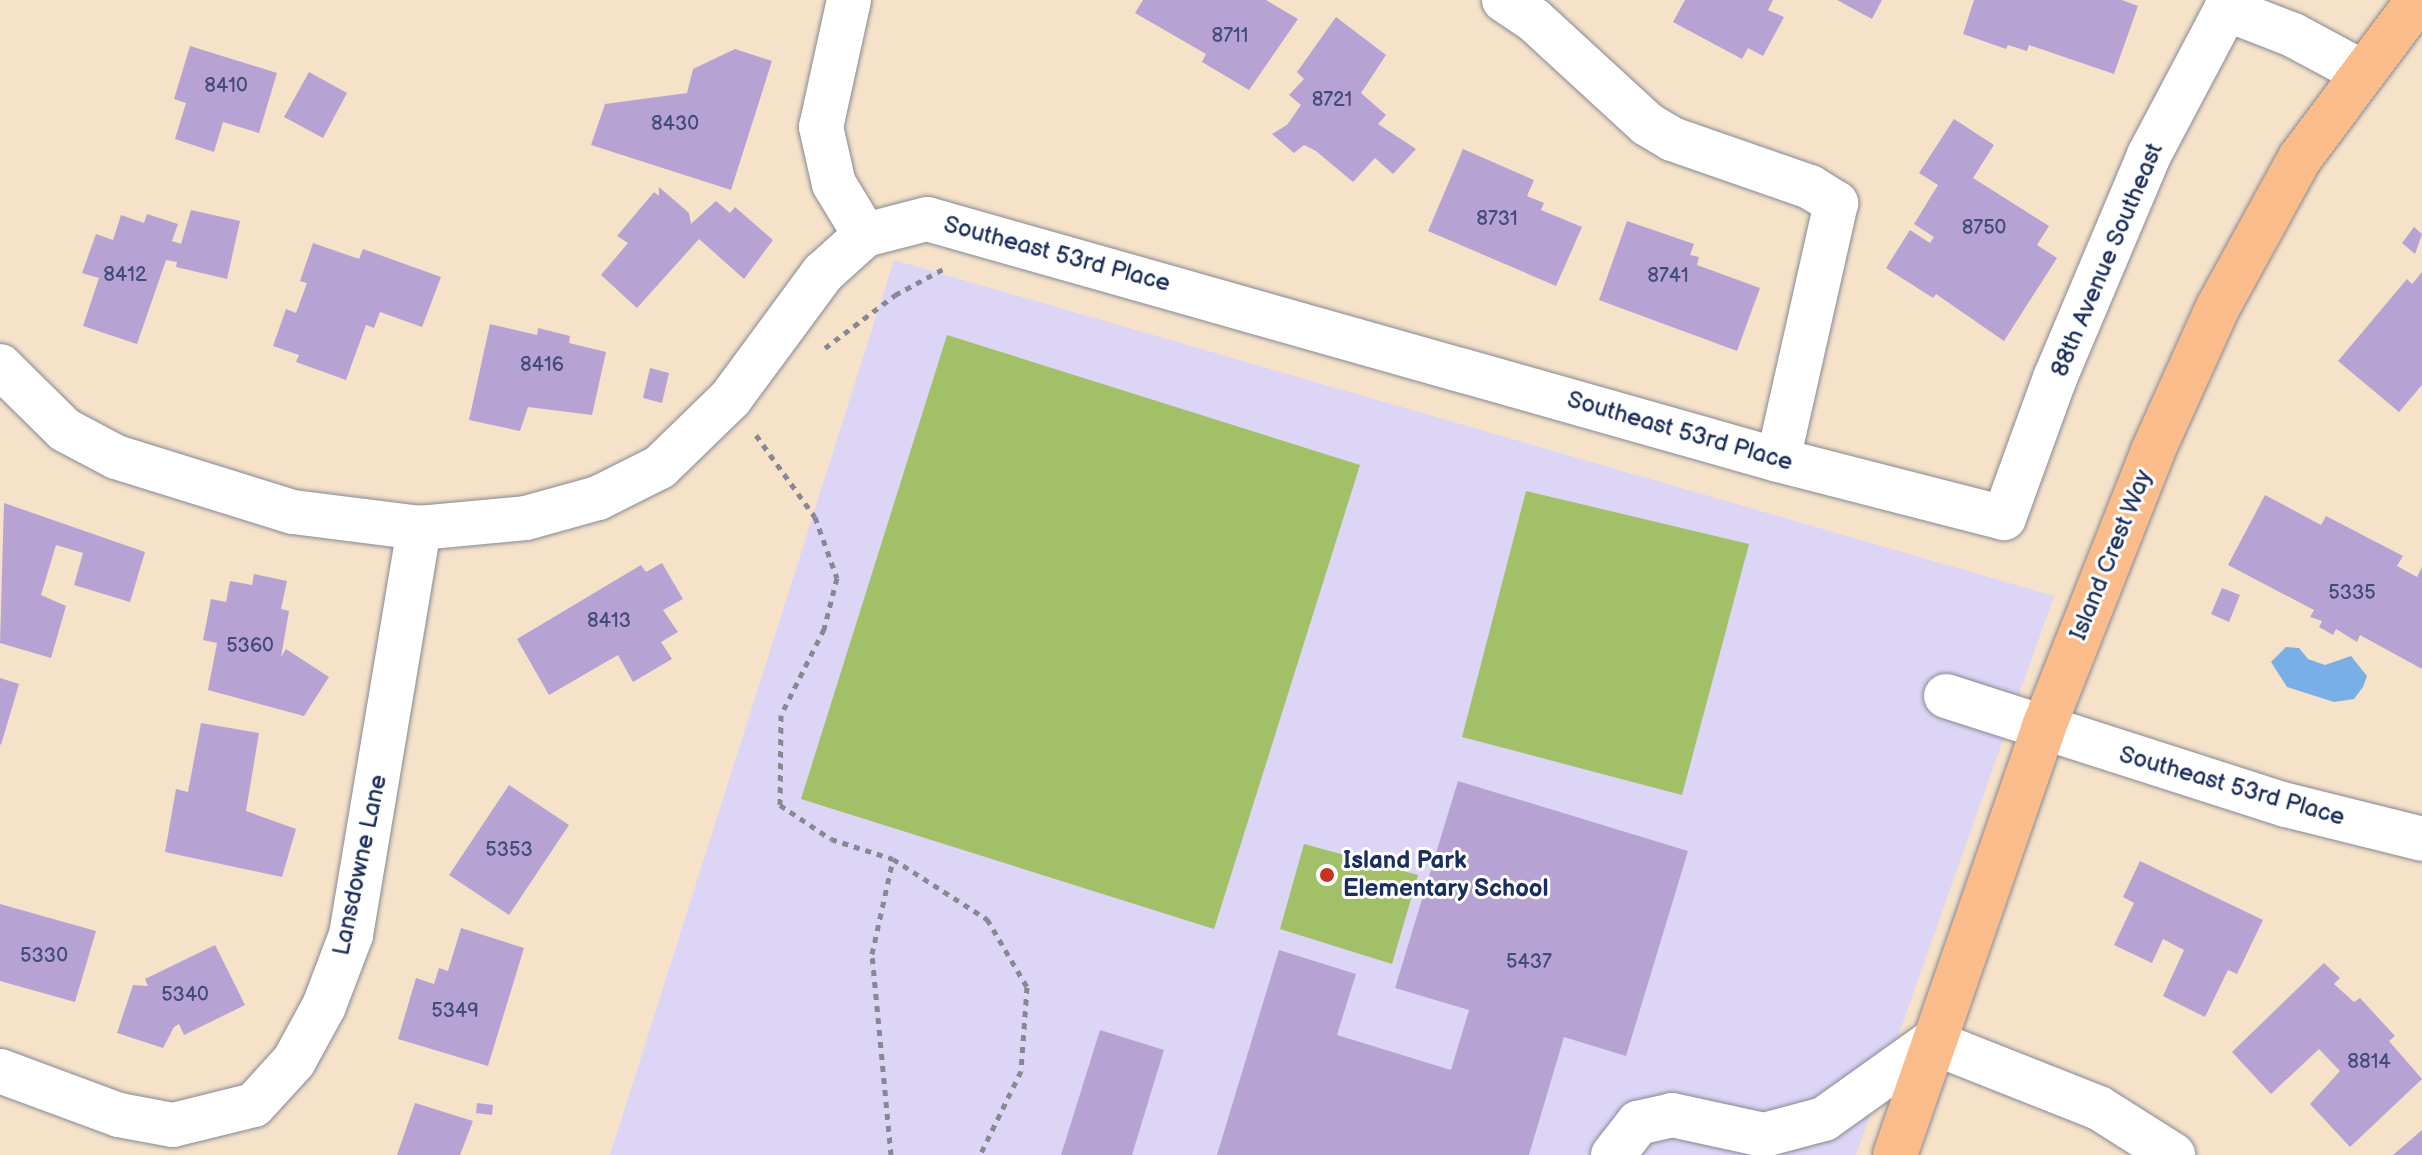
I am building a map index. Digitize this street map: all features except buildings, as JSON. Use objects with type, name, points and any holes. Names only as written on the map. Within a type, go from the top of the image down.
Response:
[{"type":"main road","name":"Island Crest Way","points":[[1895,1155],[2043,729],[2111,548],[2218,307],[2300,158],[2418,0]]},
{"type":"street","points":[[849,0],[821,127],[834,184],[865,235]]},
{"type":"street","points":[[1504,0],[1534,20],[1659,131],[1810,187],[1836,203],[1778,460]]},
{"type":"street","name":"88th Avenue Southeast","points":[[2004,518],[2055,378],[2149,155],[2228,5],[2362,72]]},
{"type":"street","name":"Southeast 53rd Place","points":[[5,381],[65,430],[116,457],[293,512],[419,528],[526,518],[598,498],[660,467],[699,434],[823,273],[865,235],[927,219],[976,230],[1778,460],[2004,518]]},
{"type":"street","name":"Lansdowne Lane","points":[[0,1071],[119,1115],[173,1125],[254,1105],[294,1061],[324,1006],[351,935],[419,528]]},
{"type":"street","name":"Southeast 53rd Place","points":[[1946,696],[2286,805],[2422,839]]},
{"type":"street","points":[[1613,1155],[1638,1123],[1672,1115],[1764,1135],[1824,1119],[1932,1042],[2071,1095],[2173,1155]]},
{"type":"path","points":[[816,355],[895,295],[961,259],[976,230]]},
{"type":"path","points":[[753,429],[815,517],[837,578],[824,629],[781,715],[780,805],[831,839],[893,859],[987,919],[1027,987],[1021,1071],[980,1155]]},
{"type":"path","points":[[891,1155],[872,954],[893,859]]},
{"type":"shaded area","name":"Island Park Elementary School","points":[[894,260],[2054,596],[1856,1155],[610,1155]]},
{"type":"green space","points":[[947,335],[1360,465],[1214,929],[801,799]]},
{"type":"green space","points":[[1526,491],[1749,544],[1682,795],[1462,737]]},
{"type":"green space","points":[[1304,844],[1418,875],[1392,964],[1280,929]]},
{"type":"water","points":[[2286,647],[2299,648],[2308,659],[2325,665],[2351,656],[2367,676],[2363,687],[2354,699],[2334,702],[2287,687],[2271,662]]},
{"type":"place","name":"Island Park Elementary School","points":[[1327,875]]}]
